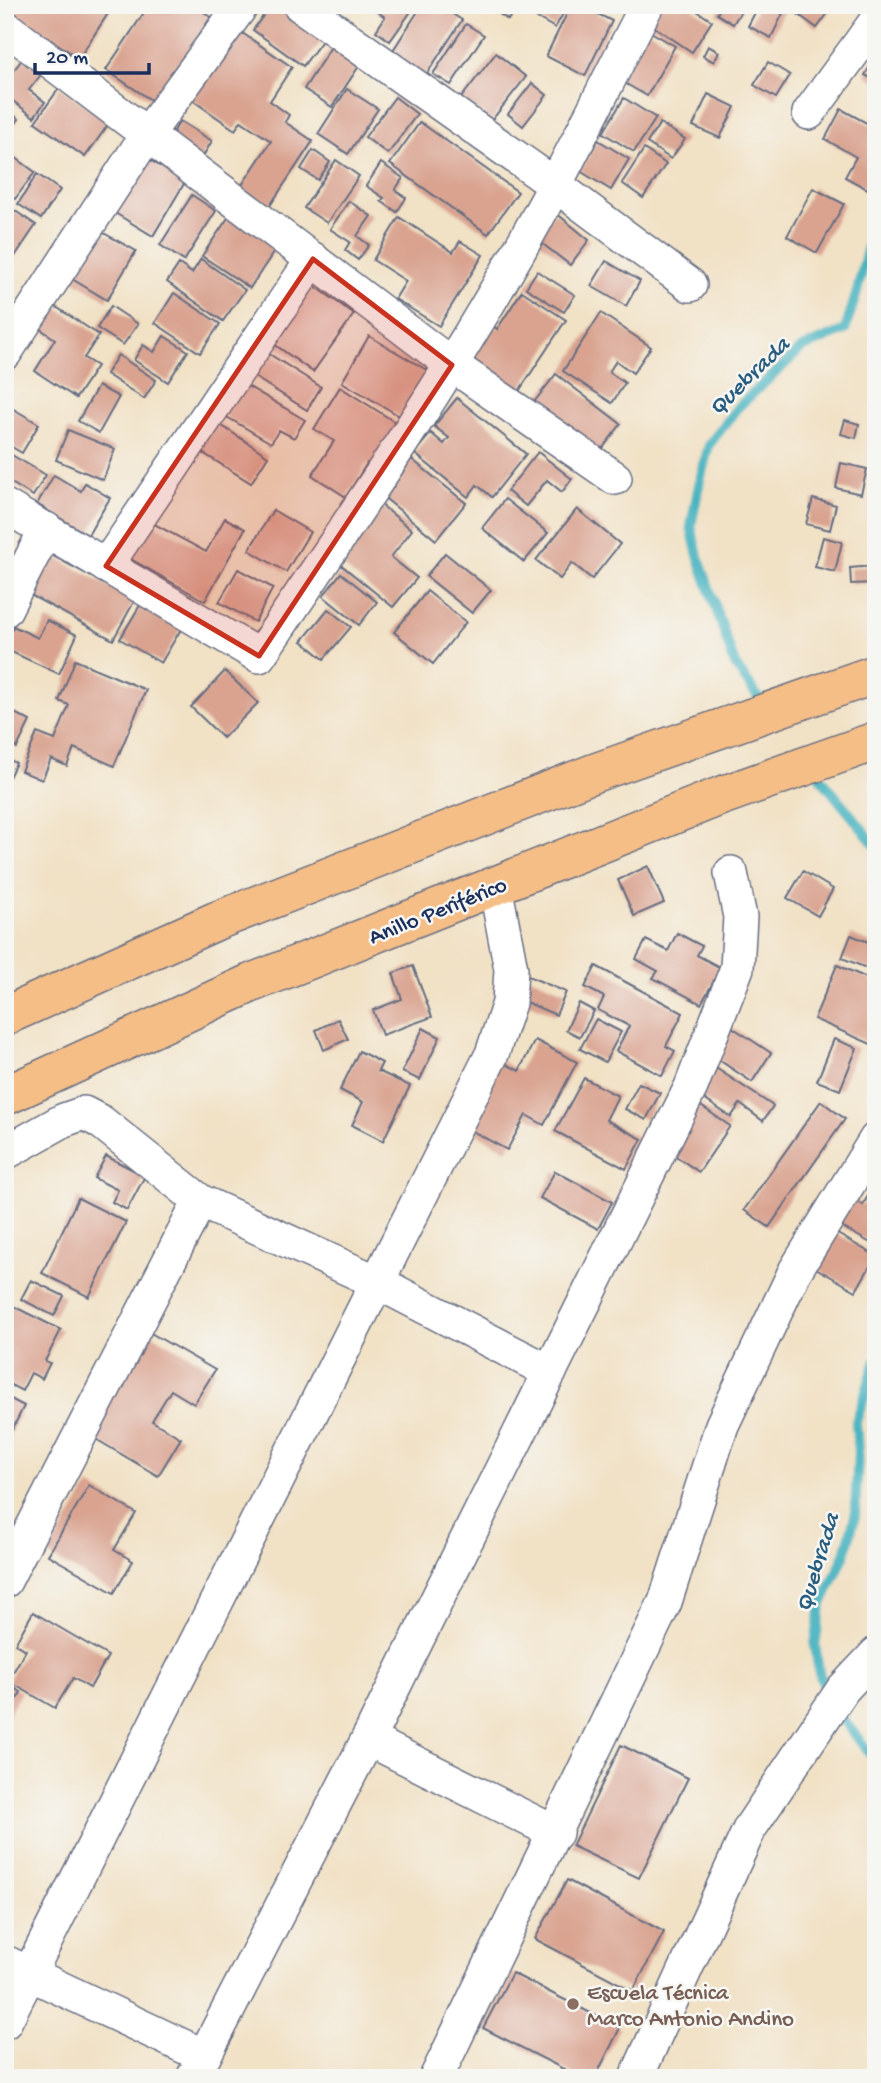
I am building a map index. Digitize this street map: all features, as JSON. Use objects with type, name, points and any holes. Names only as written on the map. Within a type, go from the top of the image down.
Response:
[{"type":"highway","points":[[5,1016],[216,921],[569,783],[876,674]]},
{"type":"highway","name":"Anillo Periférico","points":[[5,1096],[251,983],[718,797],[876,741]]},
{"type":"street","points":[[5,353],[148,133],[242,5]]},
{"type":"street","points":[[300,5],[554,184],[690,285]]},
{"type":"street","points":[[5,506],[259,656],[398,451],[452,365],[511,265],[647,5]]},
{"type":"street","points":[[808,113],[876,22]]},
{"type":"street","points":[[5,27],[452,365],[614,478]]},
{"type":"street","points":[[106,566],[313,258]]},
{"type":"street","points":[[5,610],[46,528]]},
{"type":"street","points":[[17,1968],[198,2067],[368,1739],[691,1087],[737,968],[740,917],[731,873]]},
{"type":"street","points":[[5,2022],[17,1968],[377,1282],[492,1054],[509,1003],[512,969],[495,885]]},
{"type":"street","points":[[5,1153],[64,1120],[84,1112],[101,1122],[200,1201],[377,1282],[550,1372]]},
{"type":"street","points":[[436,2078],[665,1602],[722,1425],[795,1271],[876,1139]]},
{"type":"street","points":[[5,1581],[200,1201]]},
{"type":"street","points":[[636,2078],[750,1828],[843,1689],[876,1654]]},
{"type":"street","points":[[368,1739],[556,1833]]},
{"type":"highlighted area","points":[[313,259],[452,365],[259,656],[106,566]]},
{"type":"building","points":[[16,5],[105,5],[111,9],[79,58],[11,14]]},
{"type":"building","points":[[149,5],[194,5],[211,17],[154,102],[106,70]]},
{"type":"building","points":[[271,5],[280,5],[324,38],[303,66],[253,30]]},
{"type":"building","points":[[368,5],[404,5],[412,10],[390,41],[376,31],[385,17]]},
{"type":"building","points":[[422,5],[438,5],[462,20],[422,81],[388,58]]},
{"type":"building","points":[[487,5],[518,5],[508,20]]},
{"type":"building","points":[[526,5],[568,5],[555,28],[523,10]]},
{"type":"building","points":[[571,5],[580,5],[612,21],[585,76],[546,56]]},
{"type":"building","points":[[662,5],[688,5],[712,21],[692,52],[650,24]]},
{"type":"building","points":[[722,5],[745,5],[733,24],[717,14]]},
{"type":"building","points":[[759,5],[787,5],[771,38],[748,26]]},
{"type":"building","points":[[794,5],[826,5],[831,9],[817,28],[791,9]]},
{"type":"building","points":[[466,24],[484,35],[451,85],[433,74]]},
{"type":"building","points":[[235,28],[292,67],[270,101],[289,115],[285,122],[313,141],[269,207],[240,188],[271,141],[241,121],[235,130],[188,97]]},
{"type":"building","points":[[644,28],[675,46],[647,96],[616,78]]},
{"type":"building","points":[[708,46],[719,52],[714,62],[703,56]]},
{"type":"building","points":[[331,47],[359,66],[332,107],[304,89]]},
{"type":"building","points":[[496,53],[526,77],[491,121],[461,98]]},
{"type":"building","points":[[876,56],[876,81],[865,75]]},
{"type":"building","points":[[23,58],[43,72],[29,90],[45,102],[34,117],[5,95],[5,82]]},
{"type":"building","points":[[768,62],[790,75],[776,98],[754,85]]},
{"type":"building","points":[[532,83],[547,95],[523,126],[508,114]]},
{"type":"building","points":[[60,87],[110,122],[85,157],[35,122]]},
{"type":"building","points":[[347,89],[378,109],[348,154],[318,134]]},
{"type":"building","points":[[708,94],[735,107],[720,138],[693,126]]},
{"type":"building","points":[[395,97],[417,114],[388,154],[365,137]]},
{"type":"building","points":[[624,98],[656,118],[634,152],[603,133]]},
{"type":"building","points":[[5,108],[19,119],[5,137]]},
{"type":"building","points":[[841,109],[876,128],[876,172],[867,189],[845,177],[856,157],[825,139]]},
{"type":"building","points":[[180,121],[212,141],[200,161],[168,141]]},
{"type":"building","points":[[420,122],[518,192],[488,234],[390,164]]},
{"type":"building","points":[[660,123],[685,139],[671,159],[647,143]]},
{"type":"building","points":[[598,140],[629,159],[611,190],[580,171]]},
{"type":"building","points":[[644,149],[666,164],[643,198],[622,183]]},
{"type":"building","points":[[313,150],[330,162],[318,180],[301,169]]},
{"type":"building","points":[[12,155],[35,172],[15,199],[5,193],[5,164]]},
{"type":"building","points":[[142,155],[185,182],[153,236],[110,210]]},
{"type":"building","points":[[336,160],[359,176],[327,223],[304,208]]},
{"type":"building","points":[[381,163],[403,178],[395,190],[406,198],[397,212],[381,201],[384,198],[366,186]]},
{"type":"building","points":[[37,174],[60,190],[41,219],[18,204]]},
{"type":"building","points":[[813,188],[844,204],[817,253],[787,236]]},
{"type":"building","points":[[192,195],[216,211],[184,261],[160,245]]},
{"type":"building","points":[[349,201],[371,216],[357,236],[369,245],[358,260],[345,250],[350,242],[330,229]]},
{"type":"building","points":[[5,204],[36,225],[5,271]]},
{"type":"building","points":[[555,212],[589,240],[570,265],[535,238]]},
{"type":"building","points":[[230,215],[277,247],[250,288],[202,256]]},
{"type":"building","points":[[399,217],[453,252],[460,241],[483,255],[439,326],[395,299],[406,281],[373,260]]},
{"type":"building","points":[[100,231],[136,251],[107,300],[72,279]]},
{"type":"building","points":[[201,259],[245,290],[223,321],[167,282],[179,264],[192,273]]},
{"type":"building","points":[[606,261],[640,281],[626,306],[591,286]]},
{"type":"building","points":[[537,271],[575,295],[564,312],[526,288]]},
{"type":"building","points":[[308,281],[354,314],[313,372],[267,339]]},
{"type":"building","points":[[522,291],[566,320],[515,397],[464,363],[490,324],[497,329]]},
{"type":"building","points":[[174,293],[220,324],[200,353],[155,323]]},
{"type":"building","points":[[50,303],[99,335],[84,358],[97,366],[76,398],[35,371],[55,339],[36,326]]},
{"type":"building","points":[[111,306],[138,324],[123,345],[97,328]]},
{"type":"building","points":[[601,313],[651,347],[633,373],[616,361],[609,372],[625,383],[612,403],[563,371]]},
{"type":"building","points":[[164,336],[188,351],[168,382],[134,360],[143,345],[154,352]]},
{"type":"building","points":[[369,336],[430,372],[403,418],[342,382]]},
{"type":"building","points":[[263,350],[321,387],[307,410],[248,373]]},
{"type":"building","points":[[118,355],[156,380],[144,399],[106,374]]},
{"type":"building","points":[[556,374],[621,424],[596,457],[531,406]]},
{"type":"building","points":[[239,381],[305,420],[294,438],[279,430],[271,443],[220,413]]},
{"type":"building","points":[[98,386],[119,397],[99,433],[78,421]]},
{"type":"building","points":[[340,387],[406,429],[380,471],[367,463],[346,497],[312,475],[334,441],[314,429]]},
{"type":"building","points":[[457,398],[526,454],[492,497],[477,485],[468,497],[414,453],[431,433],[444,444],[449,438],[434,426]]},
{"type":"building","points":[[5,404],[39,424],[22,453],[5,443]]},
{"type":"building","points":[[213,420],[268,456],[251,483],[195,448]]},
{"type":"building","points":[[845,420],[859,424],[856,438],[841,434]]},
{"type":"building","points":[[68,430],[115,449],[103,480],[56,460]]},
{"type":"building","points":[[5,451],[46,475],[33,496],[8,481],[5,485]]},
{"type":"building","points":[[538,452],[572,479],[562,492],[547,480],[526,506],[507,491]]},
{"type":"building","points":[[409,457],[466,503],[436,540],[380,494]]},
{"type":"building","points":[[841,463],[867,469],[861,494],[836,488]]},
{"type":"building","points":[[54,475],[81,491],[85,483],[110,498],[88,535],[37,504]]},
{"type":"building","points":[[505,499],[548,533],[524,562],[482,528]]},
{"type":"building","points":[[813,499],[836,505],[830,530],[806,524]]},
{"type":"building","points":[[379,503],[412,530],[391,557],[417,578],[393,607],[334,559]]},
{"type":"building","points":[[577,509],[620,544],[592,579],[572,563],[560,579],[536,560]]},
{"type":"building","points":[[273,510],[310,532],[286,572],[249,550]]},
{"type":"building","points":[[225,518],[245,529],[205,601],[129,558],[149,521],[206,552]]},
{"type":"building","points":[[823,537],[842,542],[835,572],[815,567]]},
{"type":"building","points":[[46,552],[135,600],[113,640],[25,592]]},
{"type":"building","points":[[445,553],[491,590],[472,613],[426,576]]},
{"type":"building","points":[[873,566],[874,583],[851,584],[850,568]]},
{"type":"building","points":[[238,569],[273,588],[255,622],[219,602]]},
{"type":"building","points":[[341,573],[377,602],[359,625],[323,596]]},
{"type":"building","points":[[427,591],[466,622],[433,664],[394,632]]},
{"type":"building","points":[[143,600],[184,624],[161,663],[120,639]]},
{"type":"building","points":[[328,609],[351,627],[324,659],[302,641]]},
{"type":"building","points":[[47,620],[77,635],[59,674],[5,649],[13,626],[38,638]]},
{"type":"building","points":[[75,660],[146,690],[114,766],[74,748],[67,766],[51,759],[42,780],[21,771],[37,733],[55,740],[69,705],[59,701]]},
{"type":"building","points":[[225,671],[258,703],[223,738],[191,707]]},
{"type":"building","points":[[5,708],[30,721],[17,748],[5,742]]},
{"type":"building","points":[[5,758],[16,763],[5,785]]},
{"type":"building","points":[[648,866],[664,903],[634,916],[618,880]]},
{"type":"building","points":[[803,871],[833,889],[818,916],[787,898]]},
{"type":"building","points":[[677,933],[702,946],[697,955],[721,968],[701,1004],[653,978],[658,971],[636,959],[646,940],[668,951]]},
{"type":"building","points":[[851,935],[876,945],[876,972],[842,958]]},
{"type":"building","points":[[837,965],[876,982],[876,1037],[873,1045],[814,1019]]},
{"type":"building","points":[[413,966],[432,1017],[382,1035],[373,1010],[402,999],[393,973]]},
{"type":"building","points":[[596,966],[683,1013],[666,1046],[675,1051],[662,1076],[616,1051],[629,1026],[598,1010],[604,997],[585,987]]},
{"type":"building","points":[[521,973],[566,992],[556,1015],[511,996]]},
{"type":"building","points":[[579,1003],[594,1011],[580,1037],[566,1030]]},
{"type":"building","points":[[338,1019],[348,1039],[324,1050],[316,1030]]},
{"type":"building","points":[[596,1019],[621,1032],[605,1062],[580,1049]]},
{"type":"building","points":[[726,1023],[771,1053],[752,1082],[707,1052]]},
{"type":"building","points":[[423,1028],[440,1037],[420,1080],[402,1072]]},
{"type":"building","points":[[834,1039],[857,1048],[840,1090],[817,1081]]},
{"type":"building","points":[[535,1040],[577,1062],[544,1125],[526,1115],[507,1150],[459,1124],[499,1060],[519,1071]]},
{"type":"building","points":[[359,1051],[382,1063],[378,1071],[410,1086],[383,1141],[352,1125],[363,1102],[340,1090]]},
{"type":"building","points":[[713,1066],[773,1106],[763,1121],[740,1104],[731,1117],[695,1093]]},
{"type":"building","points":[[584,1078],[618,1096],[606,1120],[642,1139],[626,1169],[555,1131]]},
{"type":"building","points":[[639,1083],[660,1093],[646,1120],[625,1109]]},
{"type":"building","points":[[821,1101],[845,1119],[769,1227],[744,1210]]},
{"type":"building","points":[[698,1104],[730,1126],[699,1172],[667,1150]]},
{"type":"building","points":[[106,1156],[145,1176],[127,1210],[112,1202],[118,1190],[94,1178]]},
{"type":"building","points":[[555,1171],[612,1202],[598,1229],[540,1198]]},
{"type":"building","points":[[869,1194],[876,1197],[876,1246],[837,1224],[852,1198],[863,1205]]},
{"type":"building","points":[[78,1198],[126,1222],[89,1297],[42,1273]]},
{"type":"building","points":[[834,1232],[876,1256],[856,1291],[814,1267]]},
{"type":"building","points":[[31,1280],[64,1296],[54,1316],[21,1299]]},
{"type":"building","points":[[5,1302],[61,1330],[45,1361],[50,1363],[42,1379],[31,1373],[22,1391],[5,1382]]},
{"type":"building","points":[[149,1332],[215,1370],[194,1404],[171,1390],[152,1421],[181,1438],[158,1476],[89,1435]]},
{"type":"building","points":[[5,1396],[24,1406],[5,1444]]},
{"type":"building","points":[[89,1485],[136,1513],[114,1550],[133,1561],[114,1593],[48,1555]]},
{"type":"building","points":[[33,1612],[108,1656],[90,1688],[73,1678],[55,1708],[8,1681],[26,1650],[15,1644]]},
{"type":"building","points":[[5,1682],[21,1692],[5,1720]]},
{"type":"building","points":[[621,1745],[688,1778],[639,1878],[572,1846]]},
{"type":"building","points":[[567,1880],[664,1932],[633,1991],[535,1939]]},
{"type":"building","points":[[512,1973],[620,2028],[595,2078],[581,2078],[483,2028]]},
{"type":"waterway","name":"Quebrada","points":[[761,701],[735,665],[697,552],[691,526],[700,480],[709,445],[737,408],[802,348],[845,330],[876,213]]},
{"type":"waterway","name":"Quebrada","points":[[820,777],[876,846]]},
{"type":"waterway","name":"Quebrada","points":[[876,1361],[856,1422],[858,1453],[855,1516],[845,1554],[821,1606],[815,1645],[819,1673],[832,1705],[876,1761]]},
{"type":"place","name":"Escuela Técnica Marco Antonio Andino","points":[[573,2004]]}]
